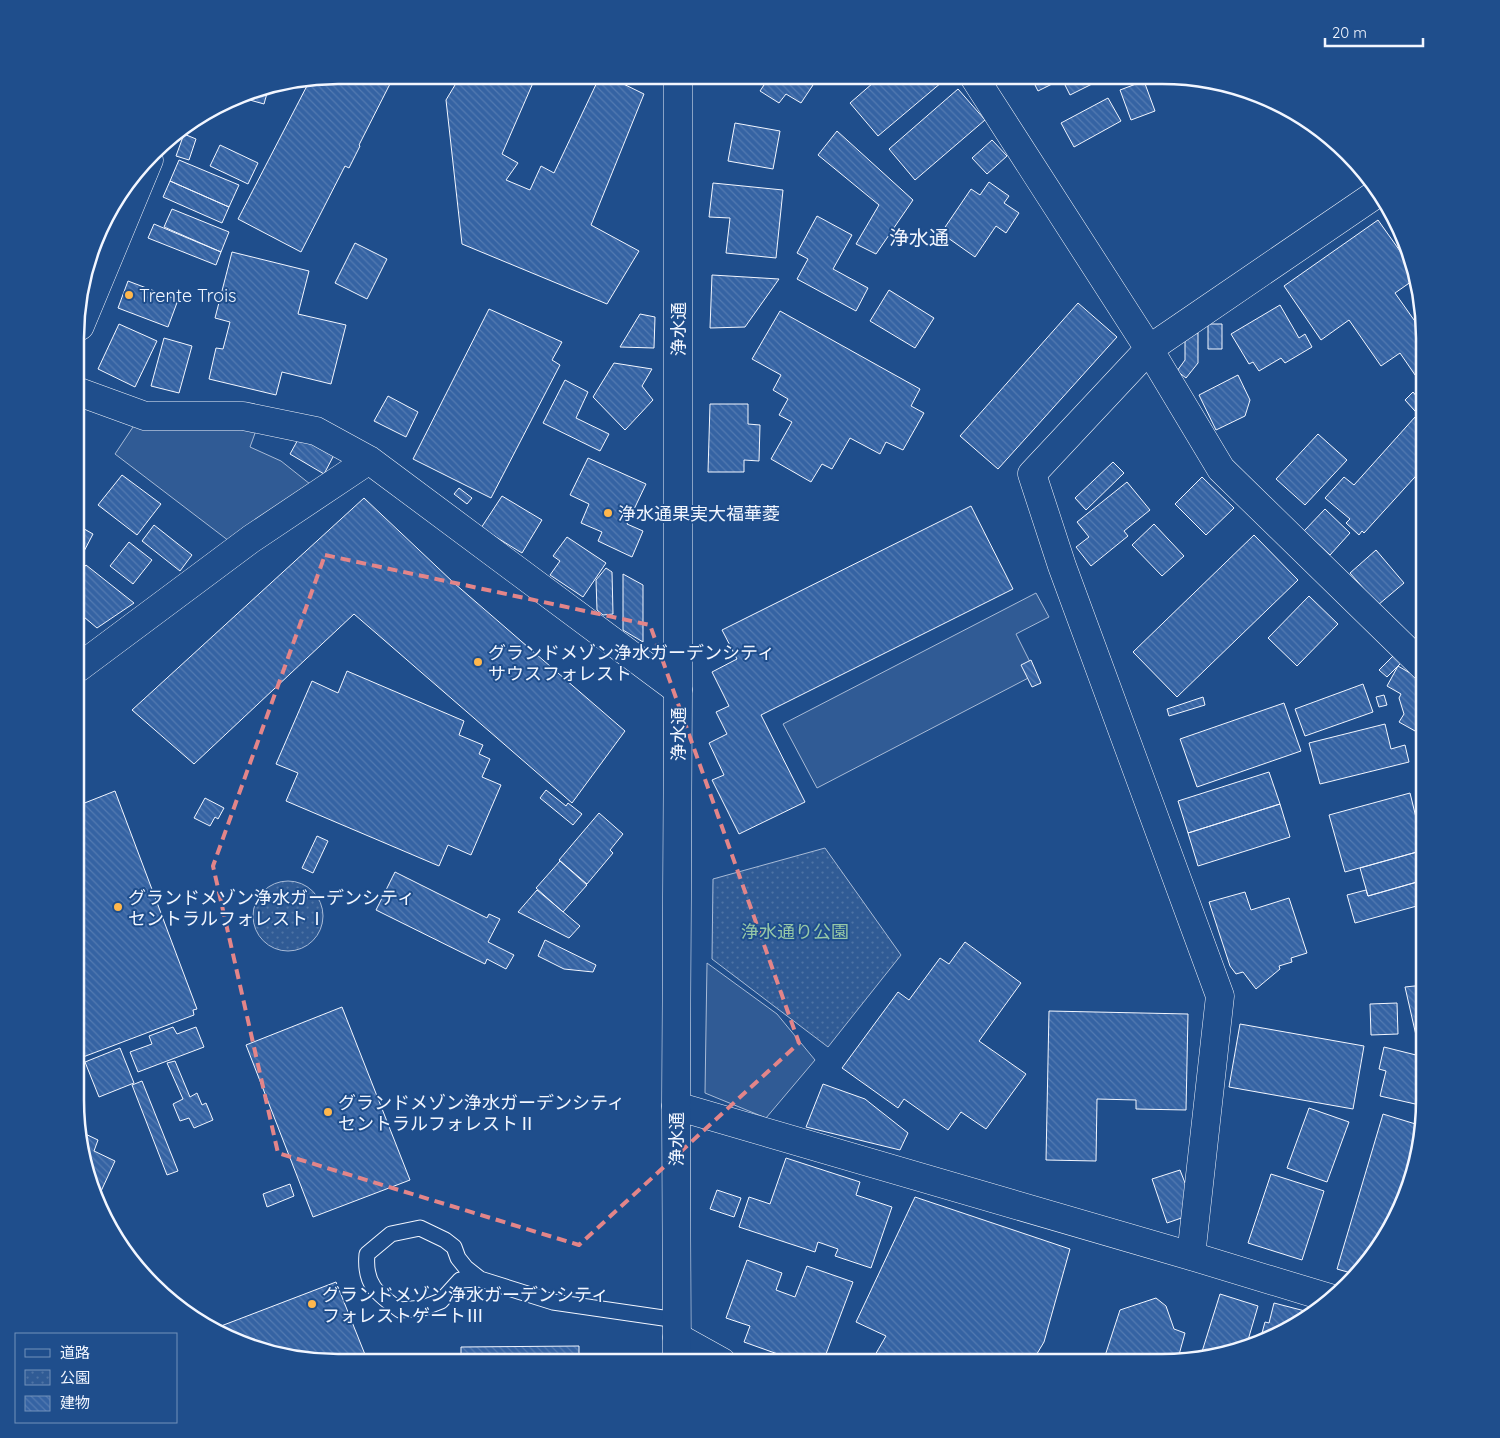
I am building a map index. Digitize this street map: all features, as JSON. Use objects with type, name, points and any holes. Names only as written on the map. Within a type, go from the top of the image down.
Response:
[{"type":"street","name":"浄水通","points":[[677,1340],[678,84]]},
{"type":"street","points":[[979,84],[1149,349],[1221,469],[1416,660]]},
{"type":"street","points":[[85,314],[141,177]]},
{"type":"street","points":[[1191,1256],[1220,996],[1065,576],[1032,474],[1149,349],[1373,196]]},
{"type":"street","points":[[84,393],[145,416],[243,416],[316,431],[369,460],[678,690]]},
{"type":"street","points":[[84,664],[251,539],[369,460]]},
{"type":"street","points":[[676,1106],[1324,1296]]},
{"type":"street","points":[[677,1340],[706,1354]]},
{"type":"lane","points":[[480,1279],[466,1268],[458,1258],[454,1248],[445,1240],[420,1228],[391,1234],[367,1254],[365,1269],[376,1292],[400,1310],[423,1308],[441,1302],[460,1280],[480,1279],[677,1340]]},
{"type":"highlighted area","points":[[325,555],[650,625],[799,1043],[579,1245],[278,1153],[213,866]]},
{"type":"green space","name":"浄水通り公園","points":[[825,848],[901,955],[828,1047],[712,959],[713,879]]},
{"type":"green space","points":[[295,881],[308,887],[317,896],[321,902],[323,916],[321,930],[313,941],[302,949],[281,951],[274,949],[263,941],[255,930],[253,909],[255,902],[263,891],[274,883]]},
{"type":"shaded area","points":[[137,421],[258,425],[250,447],[281,461],[310,484],[229,541],[115,454]]},
{"type":"shaded area","points":[[1036,593],[1049,617],[1016,634],[1036,674],[817,788],[783,724]]},
{"type":"shaded area","points":[[707,963],[777,1014],[815,1060],[766,1118],[705,1093]]},
{"type":"building","points":[[390,84],[349,168],[345,166],[301,252],[238,219],[307,86]]},
{"type":"building","points":[[456,84],[533,84],[502,154],[518,163],[506,180],[530,190],[541,166],[554,173],[596,84],[623,84],[644,94],[591,225],[639,251],[607,304],[462,244],[446,100]]},
{"type":"building","points":[[765,84],[814,84],[801,103],[786,94],[779,103],[760,91]]},
{"type":"building","points":[[872,84],[940,84],[878,136],[850,103]]},
{"type":"building","points":[[1034,84],[1052,84],[1038,91]]},
{"type":"building","points":[[1064,84],[1092,84],[1070,95]]},
{"type":"building","points":[[1136,84],[1145,84],[1155,111],[1131,120],[1120,90]]},
{"type":"building","points":[[958,89],[985,120],[915,180],[889,149]]},
{"type":"building","points":[[267,94],[264,104],[249,100]]},
{"type":"building","points":[[1108,98],[1121,121],[1074,147],[1061,123]]},
{"type":"building","points":[[735,123],[780,131],[773,169],[728,161]]},
{"type":"building","points":[[837,131],[913,200],[876,254],[856,244],[879,205],[818,155]]},
{"type":"building","points":[[185,135],[196,139],[189,160],[176,156],[183,136]]},
{"type":"building","points":[[992,140],[1007,156],[987,174],[972,158]]},
{"type":"building","points":[[220,145],[258,163],[248,184],[210,166]]},
{"type":"building","points":[[179,160],[239,185],[229,207],[170,181]]},
{"type":"building","points":[[170,181],[229,207],[222,223],[163,197]]},
{"type":"building","points":[[989,182],[1009,196],[1004,203],[1019,213],[1006,233],[996,226],[975,257],[941,233],[971,189],[980,195]]},
{"type":"building","points":[[713,183],[783,190],[776,258],[726,253],[730,218],[709,217]]},
{"type":"building","points":[[172,209],[229,232],[221,252],[164,227]]},
{"type":"building","points":[[817,216],[852,235],[833,269],[868,288],[856,311],[797,279],[808,259],[797,253]]},
{"type":"building","points":[[1378,220],[1402,254],[1408,272],[1410,283],[1395,293],[1416,323],[1416,376],[1400,353],[1381,366],[1349,320],[1321,340],[1284,286]]},
{"type":"building","points":[[154,224],[221,252],[216,265],[148,238]]},
{"type":"building","points":[[355,243],[387,259],[367,299],[335,283]]},
{"type":"building","points":[[232,252],[309,271],[298,314],[346,325],[331,384],[282,372],[276,395],[209,379],[216,348],[223,349],[230,322],[215,318]]},
{"type":"building","points":[[712,275],[779,279],[745,327],[710,328]]},
{"type":"building","points":[[128,281],[178,300],[168,327],[118,308]]},
{"type":"building","points":[[889,290],[934,318],[915,348],[870,321]]},
{"type":"building","points":[[1078,303],[1117,337],[998,469],[960,436]]},
{"type":"building","points":[[1280,305],[1299,338],[1305,334],[1312,347],[1285,363],[1281,358],[1259,371],[1253,362],[1249,364],[1231,334]]},
{"type":"building","points":[[489,309],[562,342],[552,360],[560,365],[491,498],[413,459]]},
{"type":"building","points":[[780,311],[920,389],[911,406],[924,413],[903,450],[886,442],[880,454],[850,438],[832,469],[822,464],[811,482],[771,459],[792,422],[779,415],[788,399],[773,390],[781,375],[752,359]]},
{"type":"building","points":[[640,314],[655,317],[654,348],[620,347]]},
{"type":"building","points":[[119,324],[157,341],[135,387],[98,369]]},
{"type":"building","points":[[1208,324],[1222,324],[1222,349],[1208,349]]},
{"type":"building","points":[[1198,333],[1198,363],[1186,378],[1177,371],[1185,360],[1185,334]]},
{"type":"building","points":[[164,338],[192,346],[179,393],[151,386]]},
{"type":"building","points":[[614,363],[652,369],[642,386],[653,400],[625,430],[593,397]]},
{"type":"building","points":[[1238,375],[1250,400],[1245,416],[1216,430],[1199,395]]},
{"type":"building","points":[[565,380],[588,392],[576,418],[609,434],[600,451],[543,423]]},
{"type":"building","points":[[1413,392],[1416,396],[1416,412],[1405,400]]},
{"type":"building","points":[[388,396],[418,412],[406,437],[374,421]]},
{"type":"building","points":[[710,404],[748,404],[748,424],[760,425],[759,461],[744,460],[744,472],[708,472]]},
{"type":"building","points":[[1415,417],[1416,476],[1364,533],[1362,531],[1359,535],[1346,523],[1350,519],[1325,498],[1344,477],[1354,485]]},
{"type":"building","points":[[1318,434],[1347,460],[1305,505],[1276,479]]},
{"type":"building","points":[[300,436],[334,455],[324,474],[290,454]]},
{"type":"building","name":"浄水通果実大福華菱","points":[[588,458],[646,484],[627,524],[643,531],[632,557],[598,541],[602,532],[581,523],[589,504],[570,495]]},
{"type":"building","points":[[1113,462],[1124,473],[1086,510],[1075,498]]},
{"type":"building","points":[[122,475],[161,504],[137,535],[98,505]]},
{"type":"building","points":[[1202,477],[1234,508],[1206,535],[1175,504]]},
{"type":"building","points":[[1127,482],[1150,510],[1124,531],[1128,536],[1091,566],[1076,547],[1089,537],[1077,522]]},
{"type":"building","points":[[459,488],[472,498],[467,504],[454,494]]},
{"type":"building","points":[[502,496],[542,520],[522,553],[481,528]]},
{"type":"building","name":"グランドメゾン浄水ガーデンシティ サウスフォレスト","points":[[364,498],[454,583],[625,731],[572,803],[354,614],[194,764],[132,710]]},
{"type":"building","points":[[971,506],[1013,589],[761,715],[805,802],[739,834],[712,780],[724,775],[709,743],[727,734],[716,712],[729,706],[712,672],[737,659],[722,630]]},
{"type":"building","points":[[1325,509],[1350,533],[1330,555],[1304,531]]},
{"type":"building","points":[[1154,524],[1184,556],[1162,576],[1132,545]]},
{"type":"building","points":[[154,525],[192,555],[180,571],[142,541]]},
{"type":"building","points":[[84,529],[93,534],[84,551]]},
{"type":"building","points":[[1254,535],[1298,580],[1177,697],[1133,652]]},
{"type":"building","points":[[567,537],[606,563],[583,597],[550,575],[560,561],[553,556]]},
{"type":"building","points":[[129,542],[152,560],[133,584],[110,566]]},
{"type":"building","points":[[1376,550],[1404,583],[1378,605],[1350,573]]},
{"type":"building","points":[[86,565],[134,603],[97,628],[84,617],[84,567]]},
{"type":"building","points":[[606,568],[612,572],[613,614],[603,615],[597,610],[596,580]]},
{"type":"building","points":[[623,574],[643,585],[643,642],[623,630]]},
{"type":"building","points":[[1309,596],[1338,624],[1297,666],[1268,638]]},
{"type":"building","points":[[1398,651],[1405,659],[1387,677],[1379,670]]},
{"type":"building","points":[[1031,660],[1041,683],[1032,687],[1021,665]]},
{"type":"building","points":[[1398,666],[1416,676],[1416,732],[1399,722],[1404,714],[1399,698],[1401,694],[1387,686]]},
{"type":"building","points":[[347,671],[464,721],[459,735],[483,745],[479,754],[490,759],[482,777],[501,785],[471,855],[448,845],[439,866],[286,801],[298,773],[276,764],[312,681],[338,693]]},
{"type":"building","points":[[1363,684],[1373,712],[1305,736],[1295,709]]},
{"type":"building","points":[[1384,695],[1387,705],[1379,707],[1376,697]]},
{"type":"building","points":[[1203,697],[1205,705],[1169,716],[1167,709]]},
{"type":"building","points":[[1284,703],[1301,751],[1197,787],[1180,739]]},
{"type":"building","points":[[1385,724],[1391,749],[1405,745],[1409,762],[1320,784],[1309,743]]},
{"type":"building","points":[[1269,772],[1280,804],[1188,833],[1178,801]]},
{"type":"building","points":[[546,790],[566,806],[568,803],[582,814],[573,825],[540,798]]},
{"type":"building","name":"グランドメゾン浄水ガーデンシティ セントラルフォレストⅠ","points":[[115,791],[197,1009],[193,1010],[194,1015],[84,1057],[84,803]]},
{"type":"building","points":[[1410,793],[1416,817],[1416,852],[1345,872],[1329,815]]},
{"type":"building","points":[[205,798],[224,808],[218,819],[215,817],[210,826],[194,818]]},
{"type":"building","points":[[1280,804],[1290,837],[1198,866],[1188,833]]},
{"type":"building","points":[[599,813],[623,834],[610,850],[613,853],[587,884],[559,860]]},
{"type":"building","points":[[317,836],[328,841],[313,873],[302,868]]},
{"type":"building","points":[[1416,852],[1416,882],[1368,896],[1360,868]]},
{"type":"building","points":[[560,861],[587,885],[563,912],[536,888]]},
{"type":"building","points":[[395,872],[487,918],[489,914],[500,919],[488,942],[514,955],[506,969],[487,959],[485,964],[376,910]]},
{"type":"building","points":[[1416,882],[1416,906],[1355,923],[1347,895],[1366,890],[1368,896]]},
{"type":"building","points":[[537,890],[580,926],[569,938],[518,912]]},
{"type":"building","points":[[1245,892],[1251,910],[1289,898],[1307,953],[1291,958],[1292,962],[1279,966],[1280,969],[1256,989],[1243,972],[1236,974],[1230,966],[1209,902]]},
{"type":"building","points":[[545,940],[596,965],[593,972],[564,969],[538,956]]},
{"type":"building","points":[[965,942],[1021,983],[979,1041],[1026,1074],[986,1129],[961,1112],[948,1130],[904,1099],[898,1108],[842,1068],[898,992],[909,1000],[940,958],[949,964]]},
{"type":"building","points":[[1416,986],[1416,1035],[1405,987]]},
{"type":"building","points":[[1397,1003],[1398,1034],[1371,1035],[1370,1004]]},
{"type":"building","name":"グランドメゾン浄水ガーデンシティ セントラルフォレストⅡ","points":[[342,1007],[410,1180],[313,1217],[246,1045]]},
{"type":"building","points":[[1049,1011],[1188,1014],[1186,1110],[1136,1109],[1136,1100],[1097,1099],[1096,1161],[1046,1160]]},
{"type":"building","points":[[1240,1024],[1364,1046],[1353,1109],[1229,1087]]},
{"type":"building","points":[[173,1027],[177,1034],[196,1027],[204,1047],[138,1072],[130,1052],[152,1044],[149,1036]]},
{"type":"building","points":[[1384,1047],[1416,1055],[1416,1104],[1380,1096],[1386,1071],[1379,1069]]},
{"type":"building","points":[[120,1048],[134,1083],[99,1097],[85,1062]]},
{"type":"building","points":[[175,1061],[190,1097],[197,1093],[202,1105],[206,1103],[213,1120],[194,1128],[189,1118],[180,1121],[173,1104],[183,1099],[167,1063]]},
{"type":"building","points":[[142,1081],[178,1171],[167,1175],[132,1085]]},
{"type":"building","points":[[823,1084],[865,1099],[908,1133],[900,1150],[806,1127]]},
{"type":"building","points":[[1309,1108],[1349,1122],[1327,1182],[1287,1168]]},
{"type":"building","points":[[1383,1114],[1415,1124],[1408,1166],[1390,1213],[1364,1255],[1349,1272],[1337,1269]]},
{"type":"building","points":[[86,1134],[98,1140],[94,1151],[115,1161],[101,1192],[92,1166]]},
{"type":"building","points":[[786,1158],[860,1182],[856,1195],[892,1207],[871,1268],[835,1256],[838,1249],[818,1242],[815,1252],[739,1227],[749,1197],[770,1204]]},
{"type":"building","points":[[1180,1170],[1185,1183],[1191,1181],[1193,1214],[1167,1223],[1152,1179]]},
{"type":"building","points":[[1271,1174],[1324,1191],[1302,1260],[1248,1243]]},
{"type":"building","points":[[290,1184],[294,1196],[267,1207],[263,1194]]},
{"type":"building","points":[[717,1190],[741,1198],[734,1217],[710,1209]]},
{"type":"building","points":[[915,1197],[1070,1249],[1044,1342],[1037,1354],[876,1354],[886,1336],[856,1322]]},
{"type":"building","points":[[747,1260],[782,1273],[776,1290],[795,1297],[807,1266],[853,1282],[826,1354],[778,1354],[744,1342],[750,1326],[726,1318]]},
{"type":"building","name":"グランドメゾン浄水ガーデンシティ フォレストゲートⅢ","points":[[336,1282],[365,1354],[321,1354],[272,1346],[221,1326]]},
{"type":"building","points":[[1220,1294],[1258,1306],[1248,1339],[1228,1346],[1202,1351]]},
{"type":"building","points":[[1156,1298],[1166,1306],[1174,1329],[1185,1333],[1179,1354],[1106,1354],[1120,1310]]},
{"type":"building","points":[[1274,1303],[1304,1311],[1262,1334],[1265,1322],[1269,1323]]},
{"type":"building","points":[[579,1346],[579,1354],[461,1354],[461,1347]]},
{"type":"place","name":"Trente Trois","points":[[129,295]]},
{"type":"place","name":"浄水通果実大福華菱","points":[[608,513]]},
{"type":"place","name":"グランドメゾン浄水ガーデンシティ サウスフォレスト","points":[[478,662]]},
{"type":"place","name":"グランドメゾン浄水ガーデンシティ セントラルフォレストⅠ","points":[[118,907]]},
{"type":"place","name":"グランドメゾン浄水ガーデンシティ セントラルフォレストⅡ","points":[[328,1112]]},
{"type":"place","name":"グランドメゾン浄水ガーデンシティ フォレストゲートⅢ","points":[[312,1304]]},
{"type":"district","name":"浄水通","points":[[919,237]]}]
